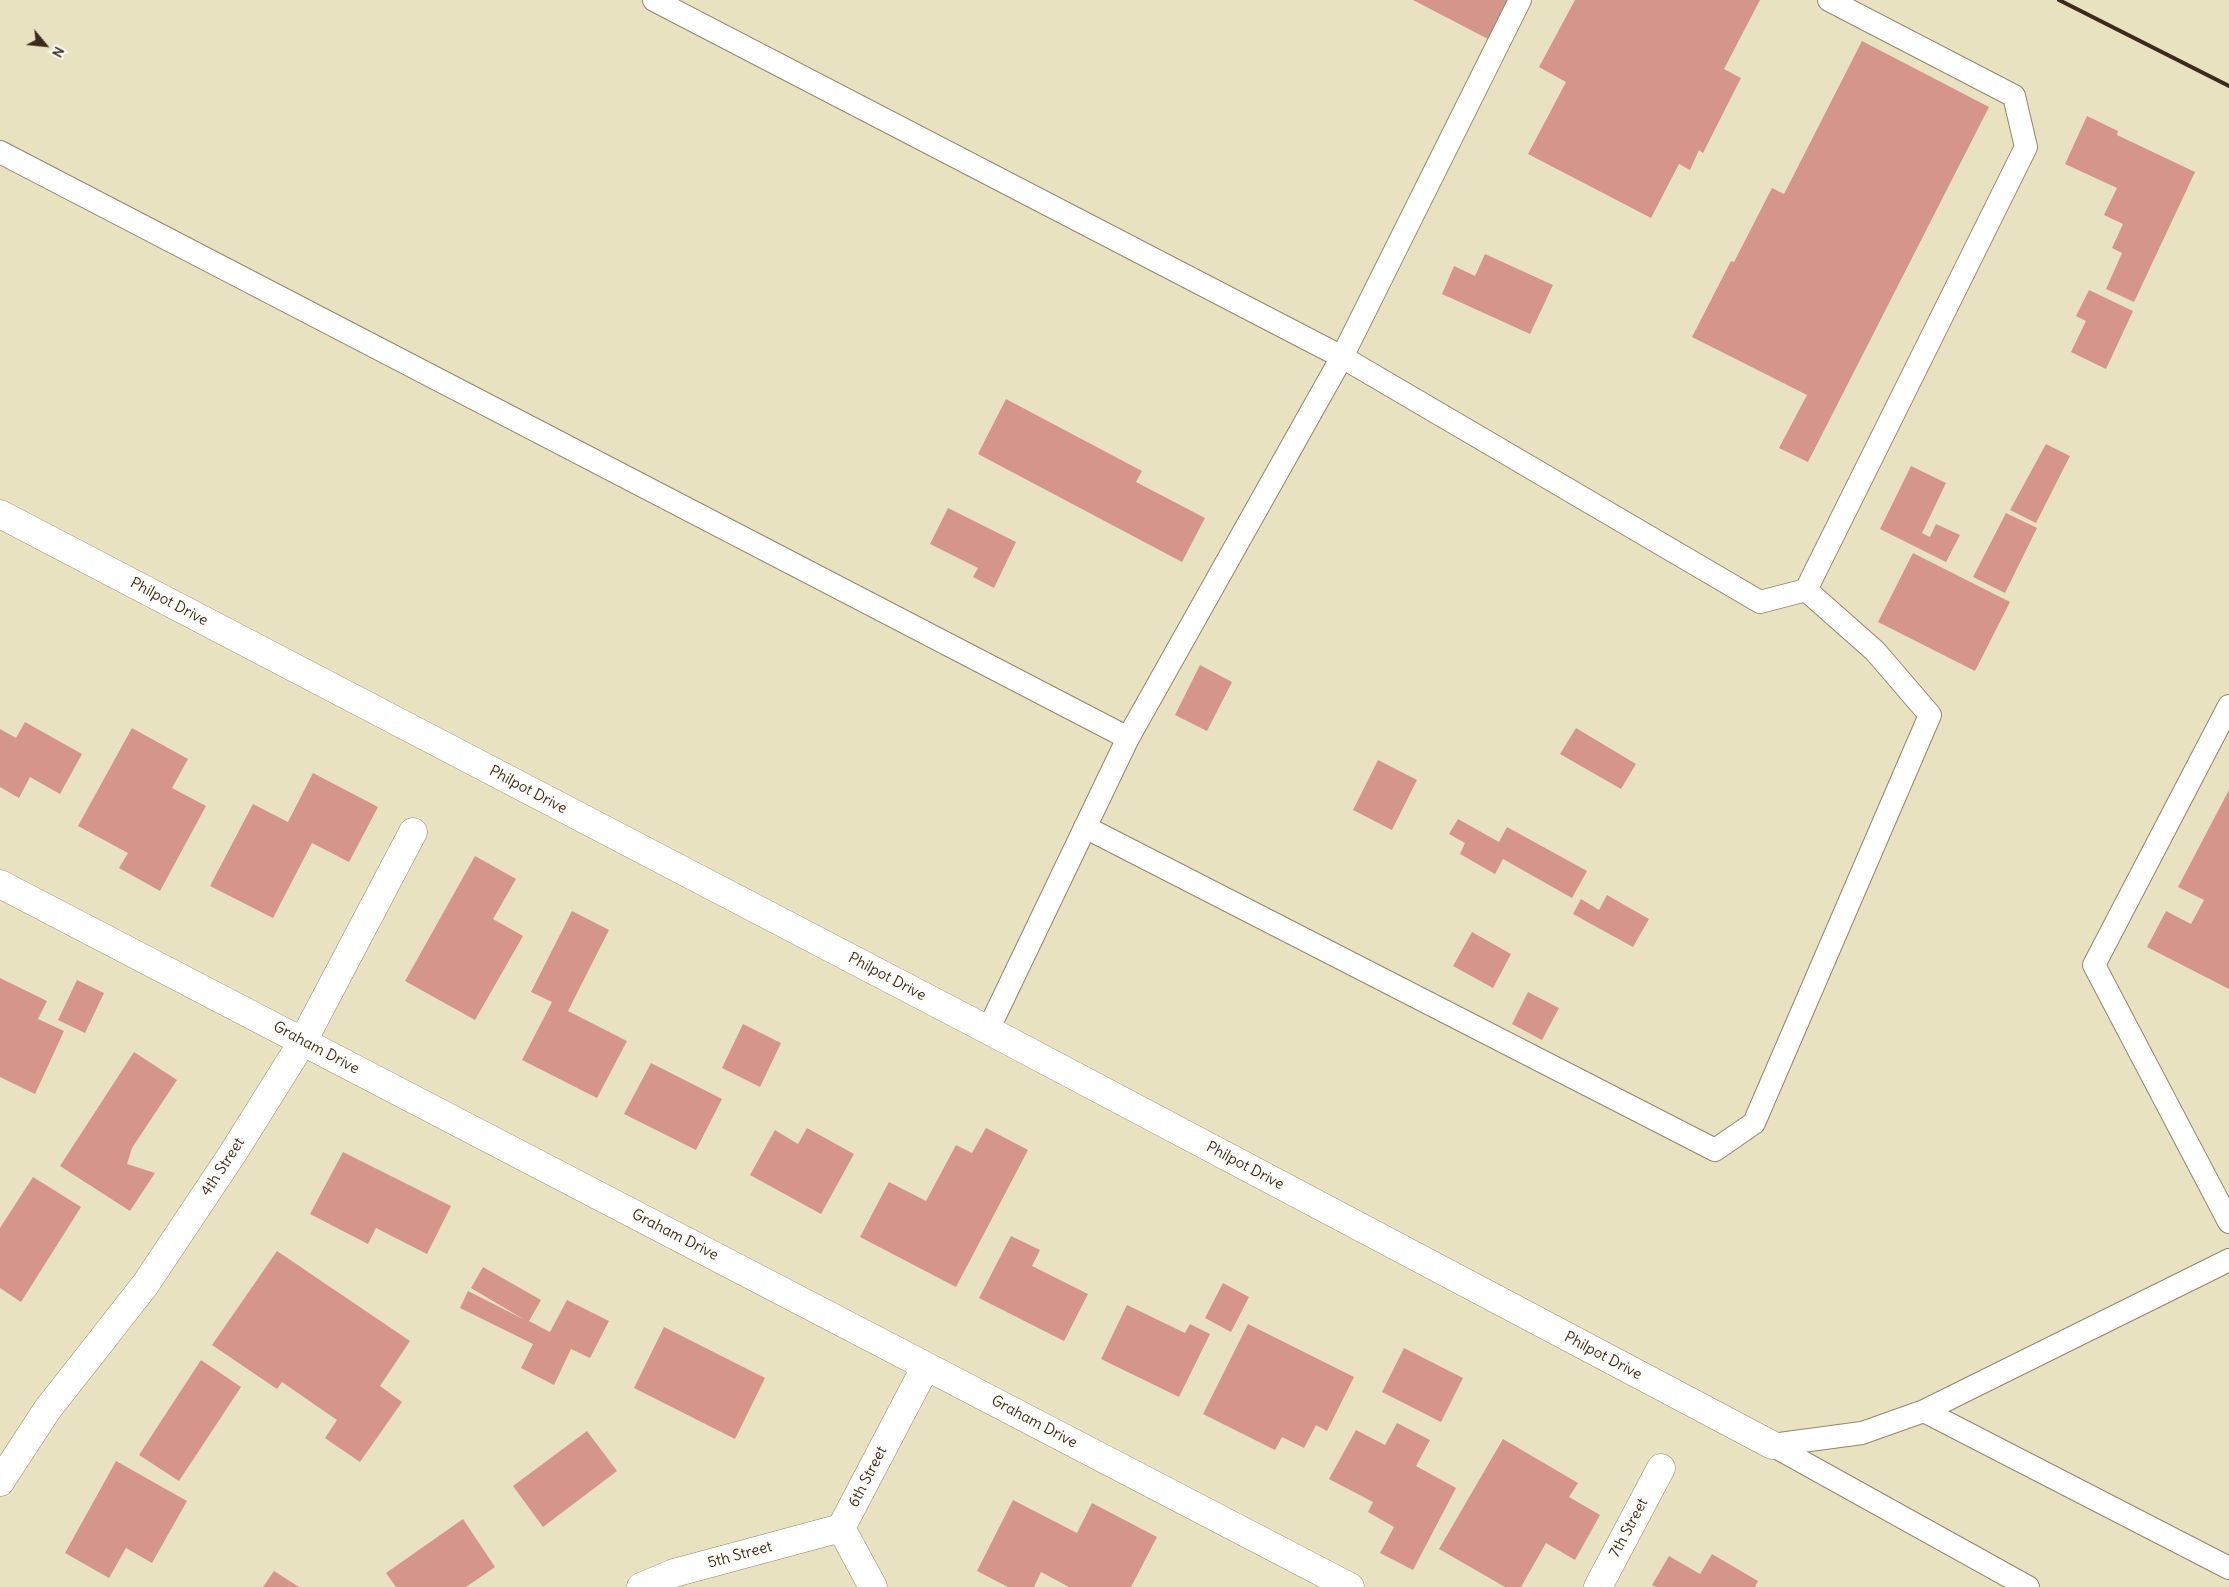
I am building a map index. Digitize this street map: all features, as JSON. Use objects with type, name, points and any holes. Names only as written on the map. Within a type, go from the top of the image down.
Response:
[{"type":"street","name":"Philpot Drive","points":[[0,514],[988,1030],[1772,1445]]},
{"type":"street","name":"4th Street","points":[[0,1482],[47,1410],[145,1284],[233,1153],[303,1041],[412,832]]},
{"type":"street","name":"Graham Drive","points":[[0,884],[1350,1587]]},
{"type":"street","name":"6th Street","points":[[841,1528],[926,1366]]},
{"type":"street","name":"7th Street","points":[[1598,1587],[1660,1468]]},
{"type":"street","name":"5th Street","points":[[641,1587],[674,1573],[841,1528]]},
{"type":"street","points":[[841,1528],[874,1587]]},
{"type":"lane","points":[[654,0],[1342,357],[1760,602],[1806,590],[2026,147],[2014,96],[1829,0]]},
{"type":"lane","points":[[988,1030],[1128,738],[1342,357],[1520,0]]},
{"type":"lane","points":[[0,152],[1128,738]]},
{"type":"lane","points":[[1085,827],[1715,1150],[1754,1123],[1930,715],[1875,651],[1806,590]]},
{"type":"lane","points":[[2229,706],[2094,965],[2229,1222]]},
{"type":"lane","points":[[1772,1445],[1862,1433],[1924,1411],[2229,1260]]},
{"type":"lane","points":[[1924,1411],[2229,1568]]},
{"type":"lane","points":[[1772,1445],[2028,1587]]},
{"type":"building","points":[[1413,0],[1508,0],[1488,39]]},
{"type":"building","points":[[1575,0],[1760,0],[1724,69],[1741,78],[1703,153],[1699,150],[1690,170],[1679,164],[1651,218],[1528,154],[1566,82],[1539,67]]},
{"type":"building","points":[[1862,41],[1989,107],[1808,462],[1779,448],[1807,395],[1692,337],[1731,261],[1734,262],[1772,188],[1784,194]]},
{"type":"building","points":[[2087,116],[2118,131],[2117,135],[2195,172],[2134,302],[2106,289],[2122,253],[2112,248],[2123,224],[2104,215],[2117,188],[2065,164]]},
{"type":"building","points":[[1485,254],[1553,285],[1530,334],[1442,294],[1454,266],[1475,276]]},
{"type":"building","points":[[2089,290],[2133,311],[2106,369],[2071,352],[2086,321],[2076,316]]},
{"type":"building","points":[[1006,399],[1142,471],[1136,482],[1205,518],[1182,562],[978,454]]},
{"type":"building","points":[[2046,444],[2070,456],[2036,523],[2010,510]]},
{"type":"building","points":[[1911,466],[1946,483],[1922,533],[1930,537],[1936,524],[1960,535],[1946,562],[1880,529]]},
{"type":"building","points":[[948,508],[1016,542],[994,588],[973,577],[978,568],[930,544]]},
{"type":"building","points":[[2006,513],[2037,528],[2005,593],[1973,577]]},
{"type":"building","points":[[1913,553],[2010,602],[1975,671],[1878,622]]},
{"type":"building","points":[[1200,665],[1232,682],[1207,731],[1175,715]]},
{"type":"building","points":[[25,722],[82,754],[60,794],[30,777],[19,798],[0,787],[0,729],[16,738]]},
{"type":"building","points":[[132,728],[188,759],[172,788],[206,806],[160,891],[119,868],[128,853],[78,826]]},
{"type":"building","points":[[1576,728],[1636,764],[1621,789],[1560,754]]},
{"type":"building","points":[[1378,760],[1417,780],[1392,830],[1353,810]]},
{"type":"building","points":[[313,773],[378,807],[349,862],[312,843],[273,918],[210,886],[253,804],[288,822]]},
{"type":"building","points":[[2229,790],[2229,989],[2147,947],[2166,911],[2191,924],[2204,900],[2178,887]]},
{"type":"building","points":[[1458,819],[1499,842],[1507,827],[1587,871],[1572,898],[1503,859],[1495,874],[1460,854],[1465,843],[1449,834]]},
{"type":"building","points":[[475,856],[516,879],[493,919],[523,936],[475,1020],[405,981]]},
{"type":"building","points":[[1607,895],[1649,919],[1633,947],[1573,914],[1581,899],[1599,910]]},
{"type":"building","points":[[572,911],[609,930],[568,1011],[627,1041],[597,1098],[522,1060],[552,1002],[531,992]]},
{"type":"building","points":[[1472,932],[1511,954],[1493,988],[1453,966]]},
{"type":"building","points":[[0,978],[47,1001],[38,1019],[64,1031],[35,1094],[0,1077]]},
{"type":"building","points":[[77,980],[104,993],[85,1033],[58,1020]]},
{"type":"building","points":[[1528,992],[1559,1008],[1542,1040],[1512,1024]]},
{"type":"building","points":[[743,1024],[781,1043],[760,1087],[722,1068]]},
{"type":"building","points":[[134,1052],[177,1080],[132,1148],[127,1164],[155,1173],[130,1211],[60,1166]]},
{"type":"building","points":[[651,1063],[722,1099],[696,1150],[624,1114]]},
{"type":"building","points":[[807,1128],[854,1154],[821,1214],[750,1175],[775,1130],[798,1144]]},
{"type":"building","points":[[986,1128],[1028,1150],[956,1287],[860,1237],[889,1182],[926,1201],[956,1145],[972,1153]]},
{"type":"building","points":[[343,1152],[451,1206],[427,1254],[376,1228],[368,1244],[310,1214]]},
{"type":"building","points":[[33,1177],[81,1207],[21,1302],[0,1288],[0,1228]]},
{"type":"building","points":[[1011,1236],[1040,1250],[1032,1266],[1088,1294],[1064,1341],[979,1298]]},
{"type":"building","points":[[277,1251],[410,1341],[380,1386],[402,1402],[360,1462],[325,1438],[337,1420],[282,1382],[277,1389],[212,1345]]},
{"type":"building","points":[[483,1267],[541,1300],[529,1321],[550,1332],[567,1300],[609,1321],[590,1358],[571,1349],[554,1385],[521,1368],[533,1344],[460,1308],[468,1291],[525,1320],[471,1288]]},
{"type":"building","points":[[1223,1283],[1249,1297],[1231,1332],[1205,1318]]},
{"type":"building","points":[[1127,1305],[1185,1333],[1190,1324],[1210,1334],[1179,1397],[1101,1359]]},
{"type":"building","points":[[1248,1324],[1354,1377],[1327,1431],[1316,1425],[1304,1448],[1282,1437],[1275,1450],[1203,1414]]},
{"type":"building","points":[[664,1327],[765,1378],[735,1439],[634,1388]]},
{"type":"building","points":[[1404,1348],[1463,1378],[1441,1422],[1382,1392]]},
{"type":"building","points":[[201,1360],[241,1387],[179,1481],[139,1455]]},
{"type":"building","points":[[1397,1423],[1430,1440],[1416,1466],[1456,1488],[1413,1570],[1380,1553],[1394,1527],[1368,1512],[1373,1502],[1329,1479],[1356,1430],[1385,1445]]},
{"type":"building","points":[[587,1431],[617,1471],[543,1527],[513,1486]]},
{"type":"building","points":[[1503,1439],[1578,1483],[1569,1497],[1600,1515],[1575,1560],[1546,1543],[1521,1587],[1505,1587],[1439,1549]]},
{"type":"building","points":[[116,1461],[187,1501],[152,1563],[126,1548],[109,1578],[65,1553]]},
{"type":"building","points":[[1013,1500],[1077,1533],[1092,1503],[1157,1537],[1131,1587],[1069,1587],[1041,1572],[1034,1587],[1008,1587],[977,1571]]},
{"type":"building","points":[[463,1519],[495,1567],[466,1587],[396,1587],[386,1573]]},
{"type":"building","points":[[1712,1554],[1758,1581],[1755,1587],[1656,1587],[1652,1585],[1669,1556],[1700,1574]]},
{"type":"building","points":[[274,1571],[299,1587],[263,1587]]},
{"type":"railway","points":[[2059,0],[2229,86]]}]
